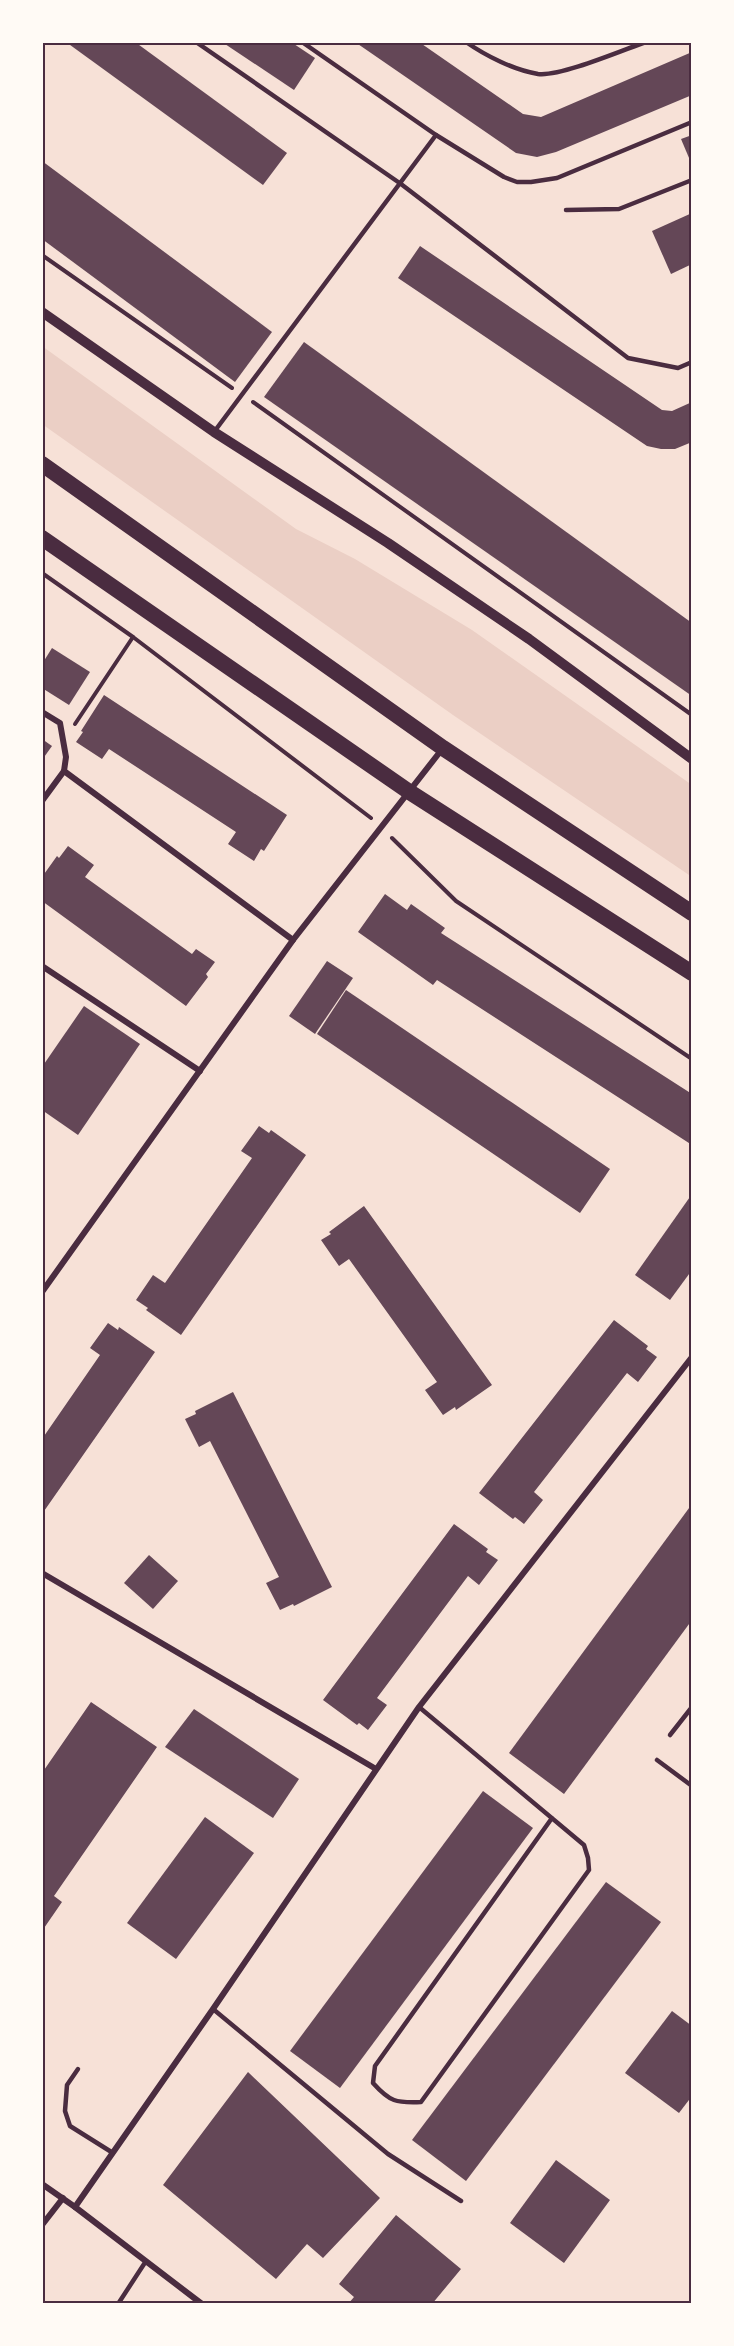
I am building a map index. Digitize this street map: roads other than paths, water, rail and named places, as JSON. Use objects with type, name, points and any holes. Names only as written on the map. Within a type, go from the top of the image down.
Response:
[{"type":"highway","points":[[42,464],[443,748],[692,913]]},
{"type":"highway","points":[[42,538],[408,791],[692,974]]},
{"type":"street","points":[[42,312],[214,432],[388,543],[520,633],[692,759]]},
{"type":"street","points":[[42,712],[60,723],[66,756],[64,771],[42,801]]},
{"type":"street","points":[[42,1292],[293,940],[443,748]]},
{"type":"street","points":[[64,771],[293,940]]},
{"type":"street","points":[[42,966],[200,1071]]},
{"type":"street","points":[[75,2206],[213,2009],[419,1707],[692,1357]]},
{"type":"street","points":[[42,1573],[376,1769]]},
{"type":"street","points":[[42,2184],[75,2206],[202,2304]]},
{"type":"street","points":[[42,2225],[63,2198]]},
{"type":"lane","points":[[196,42],[401,184],[628,358],[678,368],[692,362]]},
{"type":"lane","points":[[302,42],[436,135],[504,177],[518,182],[557,178],[692,122]]},
{"type":"lane","points":[[466,42],[488,57],[540,74],[571,68],[646,42]]},
{"type":"lane","points":[[214,432],[436,135]]},
{"type":"lane","points":[[566,210],[619,209],[692,180]]},
{"type":"lane","points":[[419,1707],[552,1818],[584,1845],[589,1870],[421,2102],[400,2103],[386,2097],[373,2083],[375,2066],[552,1818]]},
{"type":"lane","points":[[670,1735],[692,1707]]},
{"type":"lane","points":[[657,1760],[692,1786]]},
{"type":"lane","points":[[213,2009],[388,2154],[461,2201]]},
{"type":"lane","points":[[78,2069],[67,2085],[65,2111],[70,2126],[112,2153]]},
{"type":"lane","points":[[118,2304],[146,2261]]}]
